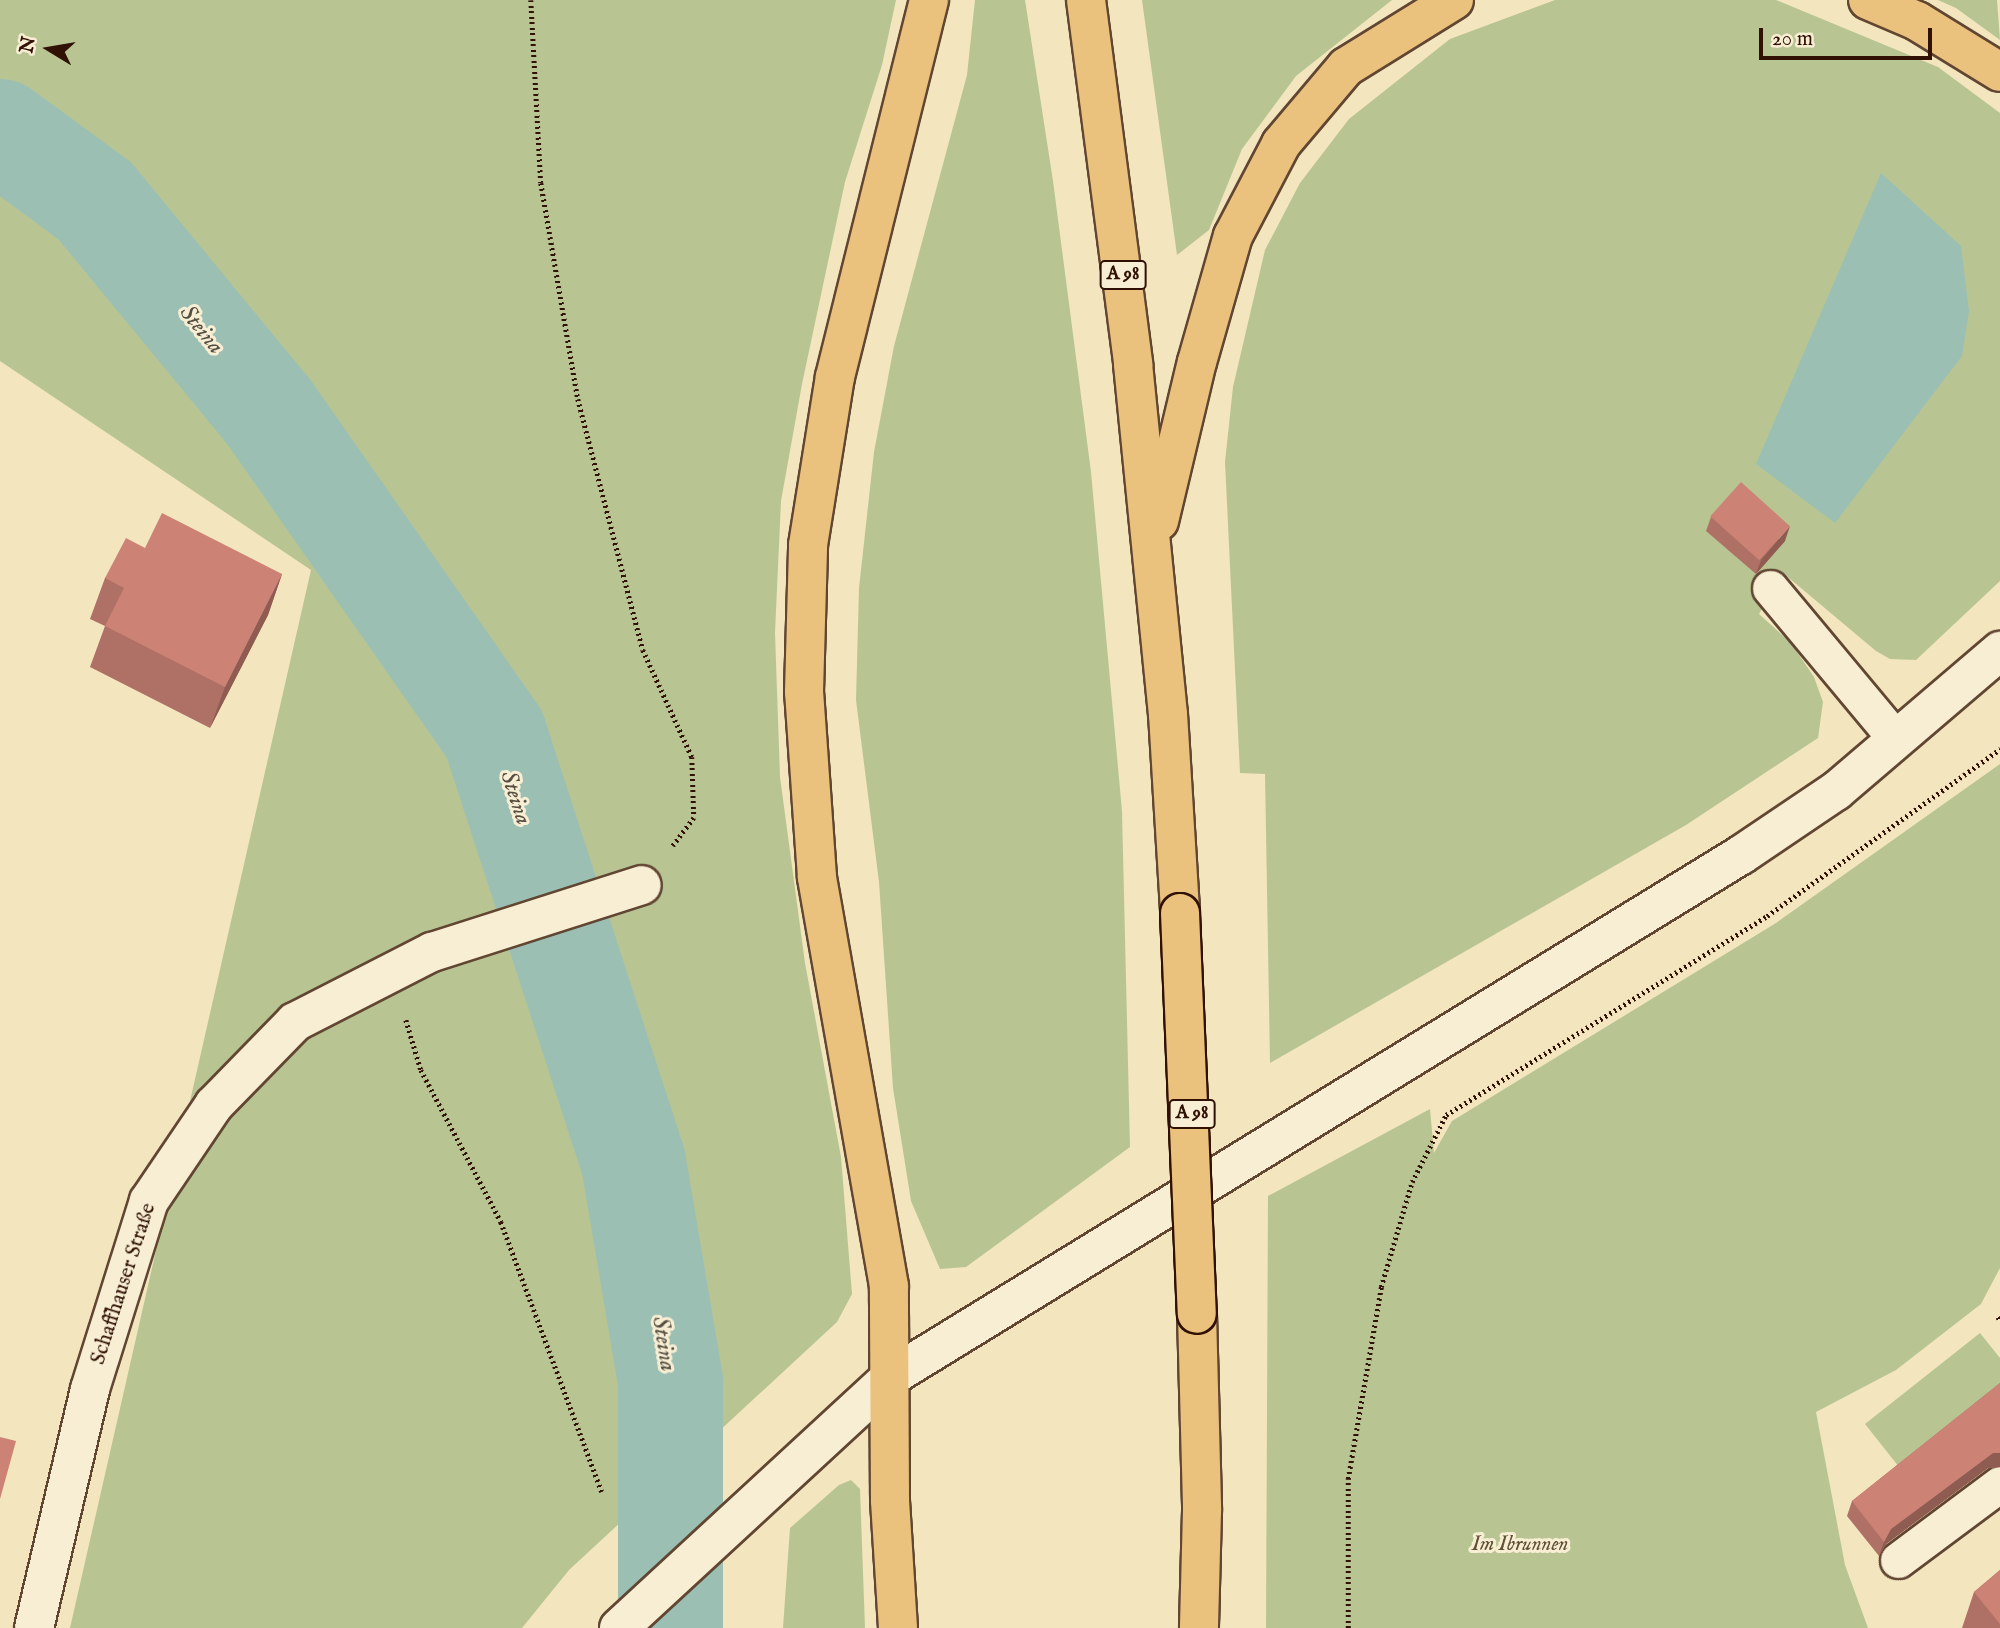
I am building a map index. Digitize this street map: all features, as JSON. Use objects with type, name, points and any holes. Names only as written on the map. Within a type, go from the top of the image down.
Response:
[{"type":"highway","points":[[898,1628],[890,1500],[892,1376],[889,1286],[817,877],[805,679],[808,545],[835,377],[929,0]]},
{"type":"highway","name":"A 98","points":[[1086,0],[1111,172],[1152,550],[1180,914],[1192,1104],[1202,1511],[1199,1628]]},
{"type":"highway","points":[[1152,550],[1197,362],[1233,236],[1280,144],[1346,67],[1454,0]]},
{"type":"highway","points":[[1868,0],[1917,21],[2000,72]]},
{"type":"main road","points":[[619,1628],[892,1376],[1741,855],[1836,791],[2000,651]]},
{"type":"main road","name":"Schaffhauser Straße","points":[[34,1628],[90,1389],[149,1201],[214,1105],[295,1023],[392,972],[432,952],[642,885]]},
{"type":"lane","points":[[1770,588],[1896,740]]},
{"type":"lane","points":[[1898,1560],[2000,1484]]},
{"type":"path","points":[[531,0],[541,183],[578,399],[643,650],[692,757],[694,818],[642,885]]},
{"type":"path","points":[[1348,1628],[1348,1479],[1381,1287],[1412,1182],[1446,1115],[1767,916],[2000,749]]},
{"type":"path","points":[[392,972],[421,1070],[501,1223],[602,1492]]},
{"type":"green space","points":[[0,0],[896,0],[882,65],[845,182],[802,384],[781,501],[775,633],[780,777],[805,963],[841,1157],[852,1294],[837,1322],[569,1570],[522,1628],[70,1628],[311,570],[0,361]]},
{"type":"green space","points":[[975,0],[1025,0],[1053,181],[1091,472],[1122,811],[1130,1147],[966,1267],[940,1269],[911,1201],[893,1088],[879,882],[856,700],[859,588],[874,452],[894,346],[967,75]]},
{"type":"green space","points":[[1142,0],[1392,0],[1296,76],[1242,149],[1209,230],[1177,255]]},
{"type":"green space","points":[[1555,0],[1776,0],[1938,67],[2000,113],[2000,581],[1916,660],[1890,659],[1876,651],[1783,573],[1759,614],[1791,643],[1814,677],[1823,702],[1818,738],[1686,825],[1270,1063],[1265,774],[1240,773],[1225,462],[1233,387],[1265,250],[1300,183],[1349,119],[1450,39]]},
{"type":"green space","points":[[1938,0],[1997,0],[2000,40],[1956,8]]},
{"type":"green space","name":"Im Ibrunnen","points":[[2000,764],[2000,1268],[1981,1304],[1896,1370],[1816,1412],[1845,1565],[1868,1628],[1266,1628],[1268,1196],[1430,1109],[1434,1153],[1452,1121],[1776,923]]},
{"type":"green space","points":[[1980,1333],[2000,1358],[2000,1394],[1903,1472],[1865,1424]]},
{"type":"green space","points":[[851,1480],[860,1489],[865,1628],[783,1628],[790,1528],[839,1485]]},
{"type":"water","points":[[1881,173],[1961,246],[1969,311],[1962,356],[1835,523],[1756,464]]},
{"type":"building","points":[[1741,482],[1790,526],[1759,560],[1710,516]]},
{"type":"building","points":[[162,513],[282,574],[225,687],[105,626],[124,588],[105,578],[126,538],[145,548]]},
{"type":"building","points":[[2000,1383],[2000,1453],[1993,1453],[1891,1529],[1884,1542],[1852,1501]]},
{"type":"building","points":[[0,1437],[16,1441],[0,1499]]},
{"type":"building","points":[[2000,1570],[2000,1624],[1974,1592]]},
{"type":"waterway","name":"Steina","points":[[0,131],[94,200],[268,411],[494,734],[633,1162],[670,1381],[670,1628]]}]
